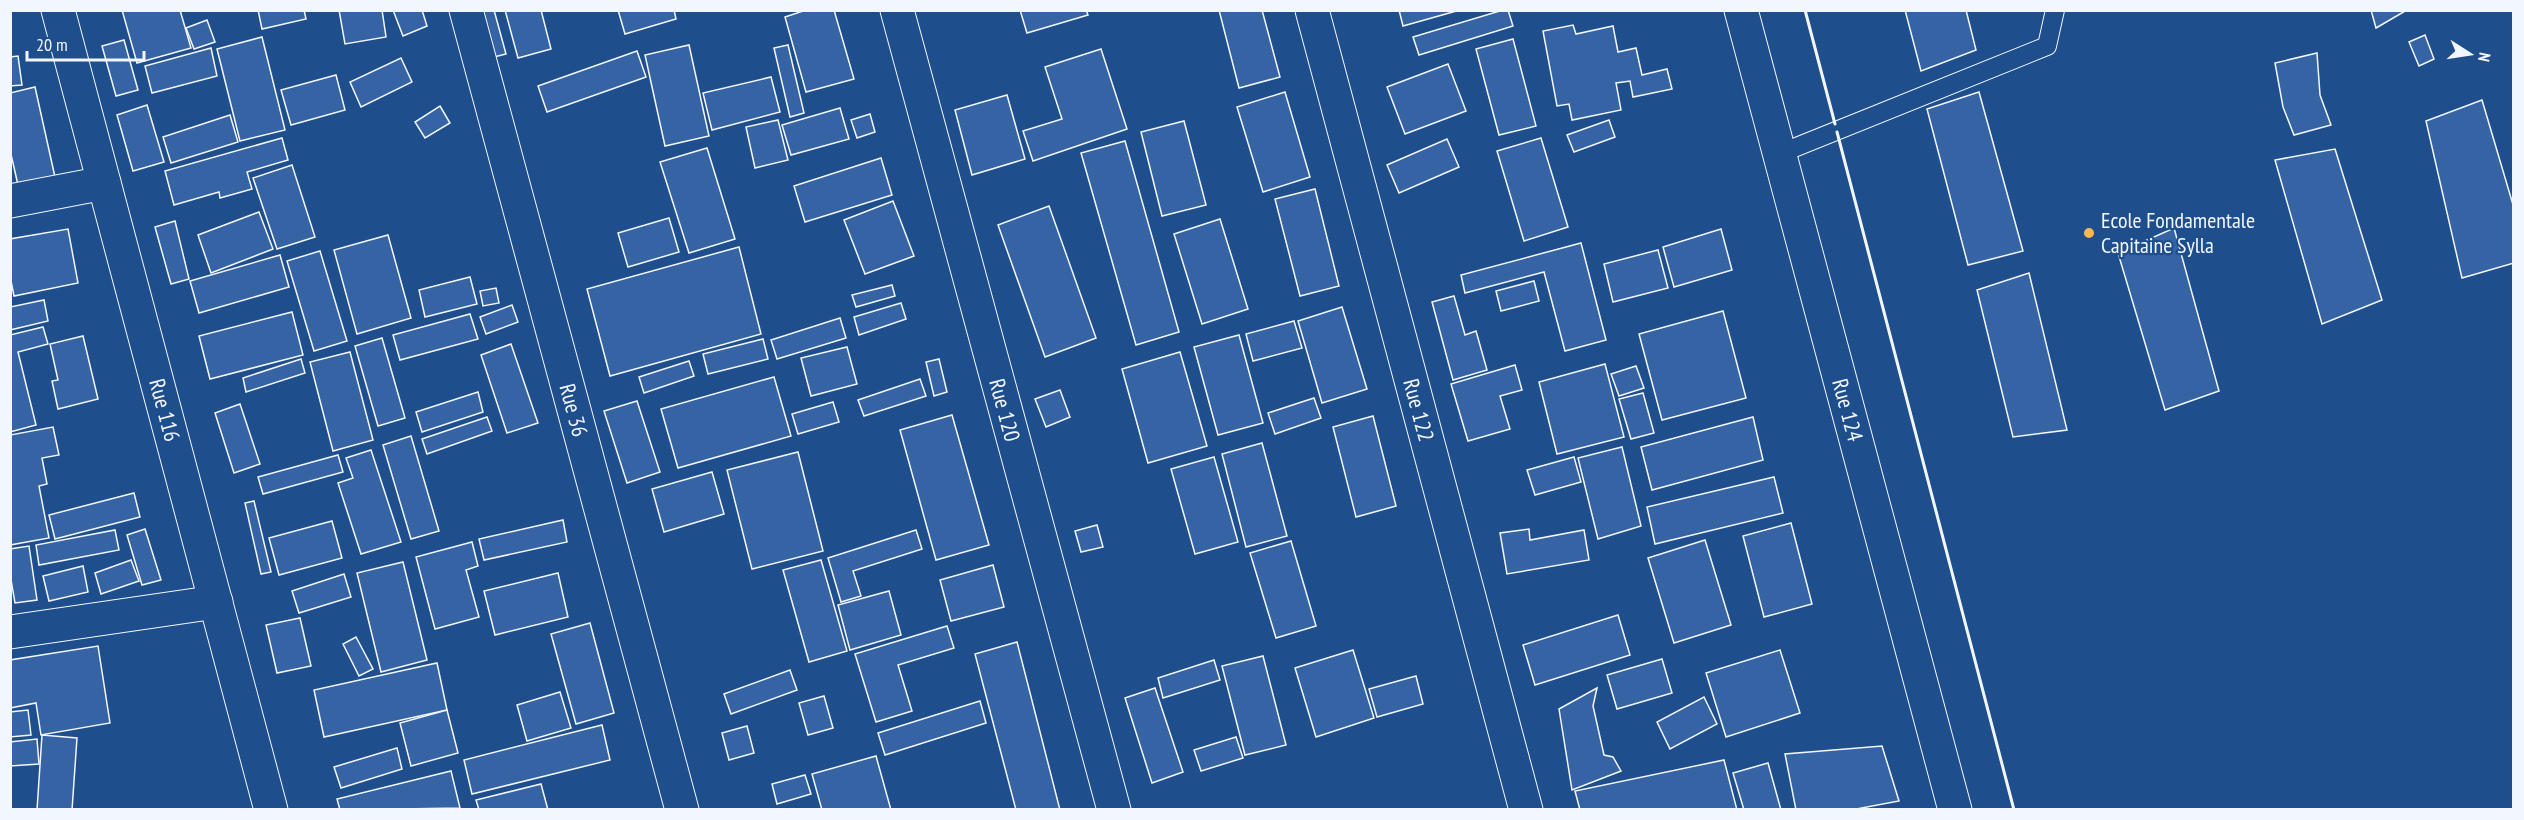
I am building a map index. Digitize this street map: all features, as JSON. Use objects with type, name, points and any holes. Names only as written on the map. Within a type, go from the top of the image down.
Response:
[{"type":"street","name":"Rue 116","points":[[58,10],[271,810]]},
{"type":"street","name":"Rue 36","points":[[466,10],[682,810]]},
{"type":"street","name":"Rue 120","points":[[897,10],[1114,810]]},
{"type":"street","name":"Rue 122","points":[[1312,10],[1526,810]]},
{"type":"street","name":"Rue 124","points":[[1741,10],[1955,810]]},
{"type":"street","points":[[10,201],[104,183]]},
{"type":"street","points":[[10,632],[216,602]]},
{"type":"lane","points":[[1779,154],[2047,45],[2055,10]]},
{"type":"building","points":[[122,10],[180,10],[191,48],[137,63]]},
{"type":"building","points":[[258,10],[304,10],[306,19],[262,29]]},
{"type":"building","points":[[339,10],[382,10],[386,37],[345,44]]},
{"type":"building","points":[[393,10],[422,10],[427,26],[403,36]]},
{"type":"building","points":[[477,10],[494,10],[506,54],[490,58]]},
{"type":"building","points":[[505,10],[541,10],[551,49],[518,58]]},
{"type":"building","points":[[618,10],[674,10],[676,19],[625,34]]},
{"type":"building","points":[[806,10],[834,10],[854,79],[806,92],[785,17]]},
{"type":"building","points":[[1020,10],[1086,10],[1088,15],[1027,33]]},
{"type":"building","points":[[1219,10],[1262,10],[1280,77],[1239,88]]},
{"type":"building","points":[[1399,10],[1460,10],[1403,26]]},
{"type":"building","points":[[1508,10],[1513,26],[1419,55],[1413,37]]},
{"type":"building","points":[[1905,10],[1966,10],[1976,50],[1921,71]]},
{"type":"building","points":[[2371,10],[2407,10],[2376,28]]},
{"type":"building","points":[[207,20],[215,42],[194,49],[186,28]]},
{"type":"building","points":[[1573,25],[1576,34],[1613,26],[1618,52],[1636,48],[1642,75],[1667,69],[1672,89],[1633,97],[1630,81],[1616,83],[1621,110],[1572,120],[1569,104],[1557,106],[1543,31]]},
{"type":"building","points":[[2425,35],[2434,59],[2419,66],[2409,42]]},
{"type":"building","points":[[262,37],[285,130],[240,141],[217,49]]},
{"type":"building","points":[[1513,39],[1536,126],[1499,135],[1476,49]]},
{"type":"building","points":[[124,40],[138,90],[116,96],[102,46]]},
{"type":"building","points":[[689,45],[709,136],[665,146],[645,55]]},
{"type":"building","points":[[788,45],[804,113],[790,117],[774,48]]},
{"type":"building","points":[[211,48],[217,76],[152,93],[145,66]]},
{"type":"building","points":[[1101,49],[1127,129],[1033,161],[1023,131],[1062,119],[1045,67]]},
{"type":"building","points":[[637,51],[646,77],[547,112],[538,86]]},
{"type":"building","points":[[2317,53],[2320,95],[2331,125],[2294,135],[2283,107],[2275,63]]},
{"type":"building","points":[[18,56],[22,85],[10,86],[10,57]]},
{"type":"building","points":[[401,58],[412,82],[361,107],[350,82]]},
{"type":"building","points":[[1448,64],[1466,111],[1405,134],[1387,87]]},
{"type":"building","points":[[336,75],[345,110],[291,125],[281,90]]},
{"type":"building","points":[[771,77],[780,112],[712,130],[703,93]]},
{"type":"building","points":[[35,87],[55,177],[18,185],[10,150],[10,93]]},
{"type":"building","points":[[1285,92],[1310,177],[1263,192],[1237,107]]},
{"type":"building","points":[[1979,92],[2023,251],[1968,265],[1927,109]]},
{"type":"building","points":[[1007,95],[1025,159],[972,175],[955,110]]},
{"type":"building","points":[[2482,100],[2514,208],[2514,263],[2462,278],[2426,121]]},
{"type":"building","points":[[147,105],[164,162],[133,171],[117,115]]},
{"type":"building","points":[[440,106],[450,123],[425,138],[415,122]]},
{"type":"building","points":[[840,108],[849,139],[791,155],[782,125]]},
{"type":"building","points":[[870,114],[875,132],[857,138],[851,120]]},
{"type":"building","points":[[230,115],[238,142],[171,163],[163,137]]},
{"type":"building","points":[[778,120],[788,160],[755,168],[746,127]]},
{"type":"building","points":[[1609,120],[1615,137],[1574,152],[1567,135]]},
{"type":"building","points":[[1184,121],[1206,205],[1162,216],[1141,132]]},
{"type":"building","points":[[282,138],[288,160],[247,172],[252,189],[220,198],[219,192],[174,205],[165,171]]},
{"type":"building","points":[[1541,138],[1568,227],[1524,241],[1497,151]]},
{"type":"building","points":[[1447,139],[1459,167],[1399,193],[1387,165]]},
{"type":"building","points":[[1125,141],[1179,332],[1136,345],[1081,153]]},
{"type":"building","points":[[707,148],[735,239],[689,253],[660,162]]},
{"type":"building","points":[[2335,149],[2382,300],[2322,324],[2275,160]]},
{"type":"building","points":[[881,158],[892,195],[805,222],[794,186]]},
{"type":"building","points":[[292,165],[315,237],[277,249],[253,178]]},
{"type":"building","points":[[1315,189],[1339,286],[1300,296],[1275,199]]},
{"type":"building","points":[[893,201],[914,256],[865,274],[844,220]]},
{"type":"building","points":[[1049,206],[1096,338],[1045,357],[998,225]]},
{"type":"building","points":[[259,212],[273,249],[211,273],[198,235]]},
{"type":"building","points":[[669,218],[679,252],[628,267],[618,233]]},
{"type":"building","points":[[1220,219],[1248,309],[1202,324],[1174,234]]},
{"type":"building","points":[[175,221],[189,279],[171,284],[155,227]]},
{"type":"building","points":[[2174,228],[2219,391],[2165,410],[2118,253]]},
{"type":"building","points":[[68,229],[78,283],[14,296],[10,276],[10,239]]},
{"type":"building","points":[[1721,229],[1732,270],[1674,287],[1663,247]]},
{"type":"building","points":[[388,235],[411,318],[357,334],[334,250]]},
{"type":"building","points":[[1581,243],[1606,340],[1565,351],[1544,272],[1465,293],[1461,275]]},
{"type":"building","points":[[739,247],[761,334],[610,376],[587,289]]},
{"type":"building","points":[[1658,250],[1668,288],[1613,302],[1604,264]]},
{"type":"building","points":[[320,251],[347,341],[314,351],[287,261]]},
{"type":"building","points":[[280,255],[289,287],[199,313],[190,281]]},
{"type":"building","points":[[2029,273],[2067,430],[2013,437],[1977,290]]},
{"type":"building","points":[[470,277],[477,304],[425,317],[419,290]]},
{"type":"building","points":[[1534,281],[1539,301],[1501,311],[1496,291]]},
{"type":"building","points":[[892,285],[895,296],[856,307],[852,295]]},
{"type":"building","points":[[496,288],[499,303],[483,306],[480,291]]},
{"type":"building","points":[[1454,296],[1465,335],[1476,331],[1487,370],[1453,380],[1432,302]]},
{"type":"building","points":[[44,300],[48,321],[10,330],[10,307]]},
{"type":"building","points":[[901,303],[906,319],[859,335],[854,317]]},
{"type":"building","points":[[512,305],[518,322],[486,334],[480,317]]},
{"type":"building","points":[[1342,307],[1367,389],[1322,403],[1298,321]]},
{"type":"building","points":[[1723,311],[1746,398],[1662,420],[1639,334]]},
{"type":"building","points":[[292,312],[303,355],[210,379],[199,336]]},
{"type":"building","points":[[470,314],[478,339],[400,360],[393,335]]},
{"type":"building","points":[[840,318],[846,338],[777,359],[771,340]]},
{"type":"building","points":[[1294,321],[1302,348],[1253,361],[1246,334]]},
{"type":"building","points":[[43,327],[48,344],[18,352],[36,425],[10,432],[10,335]]},
{"type":"building","points":[[1239,335],[1263,423],[1218,435],[1194,347]]},
{"type":"building","points":[[83,336],[98,399],[58,409],[52,381],[58,380],[50,344]]},
{"type":"building","points":[[382,338],[405,418],[378,426],[355,346]]},
{"type":"building","points":[[763,339],[768,359],[708,374],[703,354]]},
{"type":"building","points":[[511,344],[538,423],[507,433],[481,355]]},
{"type":"building","points":[[847,347],[857,384],[811,396],[801,358]]},
{"type":"building","points":[[350,352],[373,440],[333,451],[310,362]]},
{"type":"building","points":[[1180,352],[1207,446],[1148,463],[1122,369]]},
{"type":"building","points":[[301,359],[305,373],[246,392],[243,378]]},
{"type":"building","points":[[939,359],[947,392],[934,396],[926,362]]},
{"type":"building","points":[[689,361],[694,376],[644,393],[639,377]]},
{"type":"building","points":[[1605,364],[1624,437],[1557,454],[1539,382]]},
{"type":"building","points":[[1515,365],[1522,390],[1500,396],[1510,429],[1468,441],[1451,384]]},
{"type":"building","points":[[1636,366],[1644,388],[1619,396],[1611,374]]},
{"type":"building","points":[[774,377],[791,436],[678,468],[661,409]]},
{"type":"building","points":[[920,379],[926,396],[864,416],[858,400]]},
{"type":"building","points":[[1060,390],[1070,417],[1046,427],[1035,399]]},
{"type":"building","points":[[478,392],[483,412],[422,432],[416,412]]},
{"type":"building","points":[[1643,393],[1654,433],[1631,439],[1619,399]]},
{"type":"building","points":[[1314,398],[1321,418],[1275,434],[1268,413]]},
{"type":"building","points":[[637,401],[660,472],[627,483],[604,411]]},
{"type":"building","points":[[833,402],[839,422],[798,434],[792,414]]},
{"type":"building","points":[[240,404],[260,464],[234,473],[215,413]]},
{"type":"building","points":[[952,415],[989,545],[936,560],[900,430]]},
{"type":"building","points":[[1373,416],[1396,506],[1356,517],[1333,427]]},
{"type":"building","points":[[487,417],[492,431],[427,454],[422,439]]},
{"type":"building","points":[[1753,417],[1763,460],[1652,490],[1641,447]]},
{"type":"building","points":[[53,427],[59,455],[42,458],[47,484],[39,486],[49,538],[10,545],[10,435]]},
{"type":"building","points":[[411,436],[439,531],[411,539],[383,445]]},
{"type":"building","points":[[1262,443],[1287,536],[1246,547],[1222,454]]},
{"type":"building","points":[[1622,447],[1641,526],[1598,539],[1578,458]]},
{"type":"building","points":[[371,450],[401,542],[361,554],[338,483],[353,478],[346,458]]},
{"type":"building","points":[[798,452],[823,551],[752,569],[727,470]]},
{"type":"building","points":[[338,455],[343,472],[263,494],[258,477]]},
{"type":"building","points":[[1214,457],[1238,542],[1195,554],[1171,469]]},
{"type":"building","points":[[1574,457],[1581,482],[1535,495],[1527,470]]},
{"type":"building","points":[[712,472],[724,514],[664,532],[652,489]]},
{"type":"building","points":[[1774,477],[1783,513],[1655,544],[1647,507]]},
{"type":"building","points":[[134,493],[140,517],[55,539],[49,515]]},
{"type":"building","points":[[254,501],[271,572],[261,574],[245,503]]},
{"type":"building","points":[[563,520],[567,542],[484,560],[479,539]]},
{"type":"building","points":[[332,521],[342,558],[279,575],[269,538]]},
{"type":"building","points":[[1791,523],[1812,604],[1764,617],[1743,536]]},
{"type":"building","points":[[1097,525],[1103,547],[1081,552],[1075,531]]},
{"type":"building","points":[[145,529],[161,580],[142,585],[127,535]]},
{"type":"building","points":[[1529,529],[1530,540],[1584,530],[1589,560],[1507,574],[1500,533]]},
{"type":"building","points":[[115,530],[119,550],[39,565],[36,545]]},
{"type":"building","points":[[916,530],[922,549],[853,571],[861,596],[841,602],[828,558]]},
{"type":"building","points":[[1705,540],[1731,625],[1674,643],[1648,558]]},
{"type":"building","points":[[1291,541],[1316,626],[1276,638],[1250,553]]},
{"type":"building","points":[[472,542],[478,566],[466,570],[479,617],[435,629],[416,557]]},
{"type":"building","points":[[29,546],[37,600],[15,603],[10,574],[10,549]]},
{"type":"building","points":[[131,560],[139,581],[101,594],[95,573]]},
{"type":"building","points":[[821,560],[847,651],[809,662],[783,570]]},
{"type":"building","points":[[403,562],[427,660],[381,672],[357,573]]},
{"type":"building","points":[[993,565],[1004,607],[951,621],[940,580]]},
{"type":"building","points":[[83,566],[88,592],[49,601],[43,576]]},
{"type":"building","points":[[558,573],[568,617],[495,635],[484,591]]},
{"type":"building","points":[[344,574],[351,597],[299,613],[292,591]]},
{"type":"building","points":[[889,591],[901,635],[850,650],[838,605]]},
{"type":"building","points":[[1618,615],[1630,655],[1535,685],[1523,645]]},
{"type":"building","points":[[300,618],[311,666],[277,673],[266,625]]},
{"type":"building","points":[[590,623],[614,713],[576,724],[551,634]]},
{"type":"building","points":[[947,626],[954,648],[898,665],[912,711],[876,722],[855,654]]},
{"type":"building","points":[[356,637],[373,669],[359,676],[343,644]]},
{"type":"building","points":[[1017,642],[1060,810],[1016,810],[975,654]]},
{"type":"building","points":[[98,646],[110,723],[41,735],[36,703],[10,708],[10,660]]},
{"type":"building","points":[[1353,650],[1374,718],[1316,737],[1295,668]]},
{"type":"building","points":[[1780,650],[1800,713],[1726,737],[1706,673]]},
{"type":"building","points":[[1263,656],[1286,745],[1245,755],[1222,666]]},
{"type":"building","points":[[1662,659],[1672,693],[1617,709],[1607,675]]},
{"type":"building","points":[[1214,660],[1220,680],[1163,698],[1158,678]]},
{"type":"building","points":[[437,663],[447,710],[324,737],[314,690]]},
{"type":"building","points":[[790,670],[797,690],[731,714],[724,694]]},
{"type":"building","points":[[1416,676],[1423,704],[1377,717],[1369,689]]},
{"type":"building","points":[[1155,688],[1183,772],[1152,783],[1125,698]]},
{"type":"building","points":[[1597,688],[1593,706],[1604,755],[1613,757],[1621,771],[1572,790],[1559,709]]},
{"type":"building","points":[[560,692],[571,728],[527,741],[517,705]]},
{"type":"building","points":[[824,696],[833,728],[808,735],[799,703]]},
{"type":"building","points":[[1704,697],[1717,724],[1670,749],[1657,722]]},
{"type":"building","points":[[980,701],[986,723],[885,755],[878,733]]},
{"type":"building","points":[[28,710],[31,735],[10,737],[10,712]]},
{"type":"building","points":[[447,710],[458,753],[411,766],[400,723]]},
{"type":"building","points":[[602,725],[610,760],[472,794],[464,760]]},
{"type":"building","points":[[747,726],[754,753],[729,760],[722,733]]},
{"type":"building","points":[[42,735],[77,738],[72,810],[37,810]]},
{"type":"building","points":[[1236,737],[1243,758],[1201,771],[1194,750]]},
{"type":"building","points":[[37,739],[39,764],[10,766],[10,742]]},
{"type":"building","points":[[1882,746],[1899,801],[1851,810],[1796,810],[1785,754]]},
{"type":"building","points":[[397,748],[402,769],[341,788],[334,767]]},
{"type":"building","points":[[876,756],[891,810],[822,810],[812,774]]},
{"type":"building","points":[[1724,760],[1737,810],[1580,810],[1575,791]]},
{"type":"building","points":[[1768,763],[1781,810],[1744,810],[1733,773]]},
{"type":"building","points":[[451,771],[460,808],[340,810],[337,799]]},
{"type":"building","points":[[805,775],[811,794],[777,804],[772,784]]},
{"type":"building","points":[[541,784],[548,810],[479,810],[476,800]]},
{"type":"wall","points":[[1805,10],[1835,124]]},
{"type":"wall","points":[[1837,132],[2014,810]]},
{"type":"place","name":"Ecole Fondamentale Capitaine Sylla","points":[[2089,233]]}]
